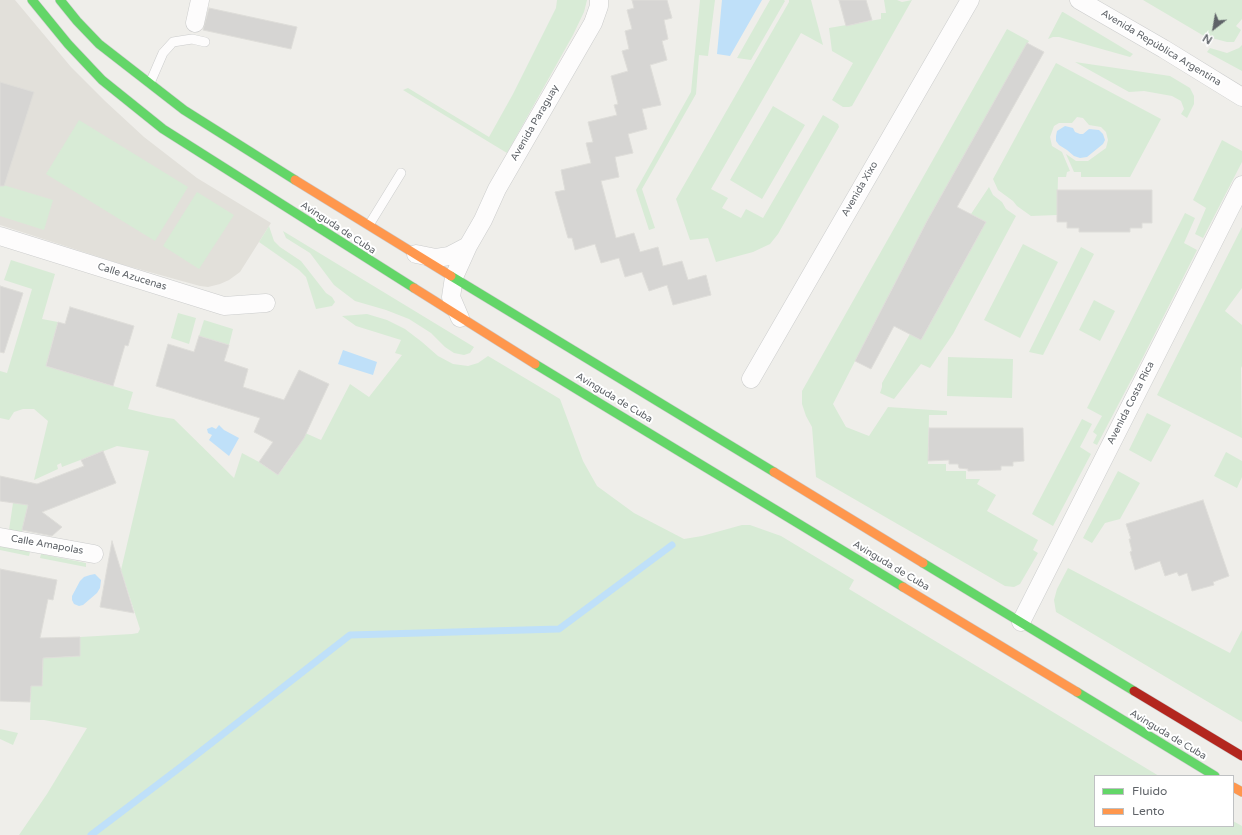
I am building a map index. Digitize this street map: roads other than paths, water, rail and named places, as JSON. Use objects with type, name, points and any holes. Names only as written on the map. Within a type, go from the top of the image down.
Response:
[{"type":"main road","name":"Avinguda de Cuba","points":[[32,0],[68,44],[102,80],[163,129],[460,318],[1213,775]]},
{"type":"main road","name":"Avinguda de Cuba","points":[[60,0],[77,22],[99,44],[184,110],[414,254],[1242,756]]},
{"type":"street","points":[[194,23],[200,0]]},
{"type":"street","name":"Avenida Paraguay","points":[[460,318],[451,297],[454,278],[468,246],[483,220],[497,189],[593,23],[599,0]]},
{"type":"street","name":"Avenida Xixo","points":[[751,379],[970,0]]},
{"type":"street","name":"Avenida República Argentina","points":[[1079,0],[1164,49],[1242,97]]},
{"type":"street","name":"Avenida Costa Rica","points":[[1021,622],[1242,185]]},
{"type":"street","name":"Calle Azucenas","points":[[0,236],[224,306],[266,304]]},
{"type":"street","points":[[414,254],[436,258],[449,256],[468,246]]},
{"type":"street","name":"Calle Amapolas","points":[[0,537],[94,554]]},
{"type":"lane","points":[[150,84],[163,53],[173,42],[192,39],[205,42]]},
{"type":"lane","points":[[369,225],[401,173]]},
{"type":"water","points":[[722,0],[762,0],[730,56],[717,54]]},
{"type":"water","points":[[1065,126],[1073,128],[1075,132],[1080,134],[1083,134],[1089,129],[1099,130],[1103,134],[1105,140],[1103,144],[1087,157],[1080,158],[1074,156],[1056,141],[1057,131]]},
{"type":"water","points":[[343,350],[377,362],[373,375],[338,364]]},
{"type":"water","points":[[219,425],[224,430],[239,438],[229,456],[209,440],[212,435],[208,433],[207,429],[212,427],[216,429]]},
{"type":"water","points":[[95,574],[101,580],[100,588],[97,593],[83,605],[79,606],[74,604],[72,596],[80,581],[84,577]]},
{"type":"waterway","points":[[91,835],[350,635],[559,629],[672,545]]}]
